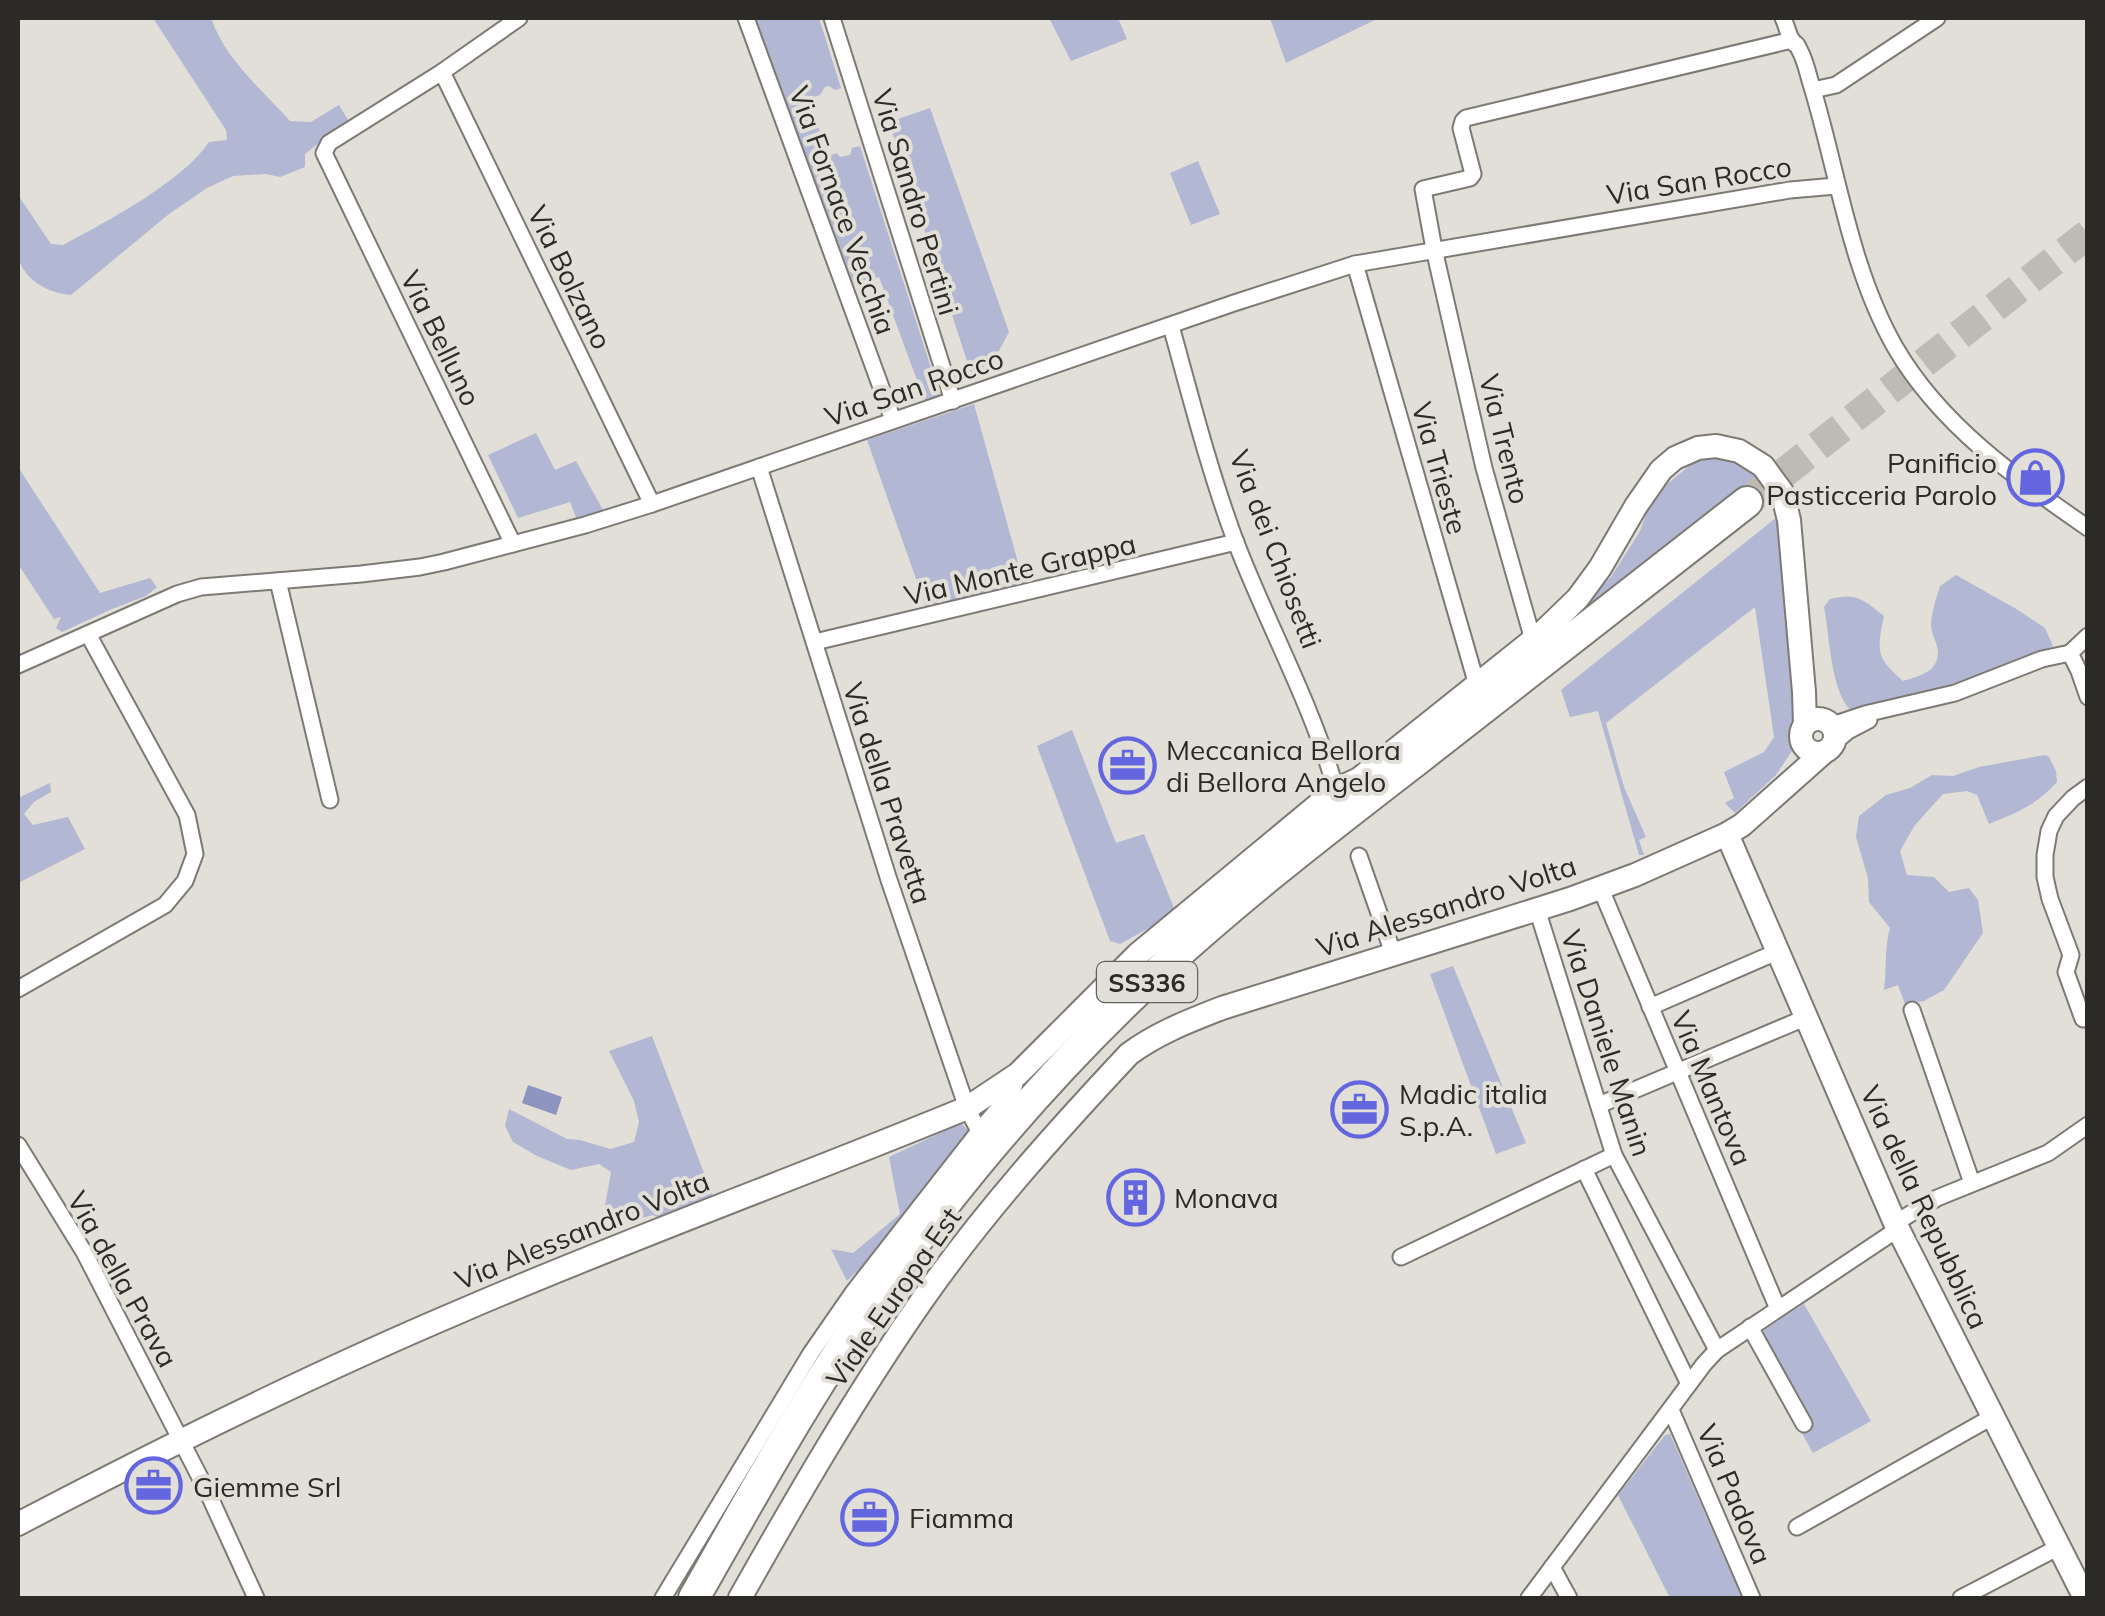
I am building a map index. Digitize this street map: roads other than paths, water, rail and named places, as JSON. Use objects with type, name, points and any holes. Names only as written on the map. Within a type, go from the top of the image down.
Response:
[{"type":"highway","name":"SS336","points":[[694,1598],[844,1343],[992,1147],[1079,1050],[1163,968],[1264,879],[1752,509],[1288,883],[1186,970],[1115,1040],[1018,1145],[931,1253],[815,1424],[714,1598]]},
{"type":"street","points":[[442,72],[519,18]]},
{"type":"street","name":"Via Fornace Vecchia","points":[[746,18],[892,420]]},
{"type":"street","name":"Via Sandro Pertini","points":[[832,18],[952,400]]},
{"type":"street","points":[[1783,18],[1799,48],[1813,90],[1836,186],[1870,292],[1895,347],[1959,426],[2005,469],[2088,528]]},
{"type":"street","points":[[1813,90],[1836,85],[1937,18]]},
{"type":"street","name":"Via Trento","points":[[1533,640],[1484,468],[1423,188],[1470,178],[1473,174],[1461,128],[1466,118],[1792,40]]},
{"type":"street","name":"Via Belluno","points":[[442,72],[329,143],[324,153],[513,544]]},
{"type":"street","name":"Via Bolzano","points":[[442,72],[652,504]]},
{"type":"street","name":"Via San Rocco","points":[[18,664],[177,594],[202,587],[420,568],[585,525],[1355,264],[1790,190],[1836,186]]},
{"type":"street","name":"Via Trieste","points":[[1355,264],[1477,685]]},
{"type":"street","name":"Via dei Chiosetti","points":[[1172,326],[1213,479],[1325,751],[1336,790]]},
{"type":"street","points":[[1336,790],[1359,779],[1533,640],[1578,598],[1661,470],[1674,458],[1698,448],[1738,450],[1763,466],[1777,484],[1789,520],[1804,692],[1820,735]]},
{"type":"street","name":"Via della Pravetta","points":[[758,467],[882,861],[967,1108],[979,1130]]},
{"type":"street","name":"Via Monte Grappa","points":[[815,642],[1236,542]]},
{"type":"street","points":[[278,581],[330,800]]},
{"type":"street","points":[[18,990],[165,905],[185,881],[195,854],[187,815],[88,634]]},
{"type":"street","name":"Via Alessandro Volta","points":[[1129,1054],[1175,1027],[1211,1012],[1635,875],[1742,825],[1773,798],[1820,735],[1848,731],[1888,710],[1955,693],[2042,659],[2070,653],[2088,636]]},
{"type":"street","points":[[2070,653],[2088,696]]},
{"type":"street","points":[[2082,1018],[2066,972],[2072,955],[2050,899],[2045,855],[2056,816],[2088,787]]},
{"type":"street","name":"Via Alessandro Volta","points":[[18,1524],[182,1439],[464,1309],[967,1108],[1018,1074],[1138,954],[1336,790]]},
{"type":"street","name":"Via della Repubblica","points":[[1728,834],[1896,1226],[2085,1598]]},
{"type":"street","points":[[1359,856],[1392,954]]},
{"type":"street","name":"Via Mantova","points":[[1600,887],[1778,1309]]},
{"type":"street","name":"Via Daniele Manin","points":[[1537,909],[1614,1155],[1717,1350]]},
{"type":"street","points":[[1650,1006],[1779,952]]},
{"type":"street","points":[[1912,1010],[1972,1183]]},
{"type":"street","points":[[1599,1105],[1807,1017]]},
{"type":"street","name":"Viale Europa Est","points":[[740,1598],[822,1458],[924,1297],[1011,1186],[1129,1054]]},
{"type":"street","name":"Viale Europa Est","points":[[664,1598],[811,1353],[854,1291],[1012,1092],[1018,1074]]},
{"type":"street","points":[[1529,1598],[1717,1350],[1938,1198],[2048,1153],[2088,1125]]},
{"type":"street","name":"Via della Prava","points":[[18,1145],[84,1252],[182,1439],[256,1598]]},
{"type":"street","points":[[1401,1257],[1614,1155]]},
{"type":"street","points":[[1584,1170],[1689,1384]]},
{"type":"street","points":[[1750,1327],[1804,1424]]},
{"type":"street","name":"Via Padova","points":[[1671,1410],[1752,1598]]},
{"type":"street","points":[[1796,1527],[1992,1417]]},
{"type":"street","points":[[1961,1598],[2059,1547]]},
{"type":"street","points":[[1552,1568],[1569,1598]]},
{"type":"tunnel","points":[[1747,502],[2088,234]]},
{"type":"place","name":"Panificio Pasticceria Parolo","points":[[2036,478]]},
{"type":"place","name":"Meccanica Bellora di Bellora Angelo","points":[[1127,765]]},
{"type":"place","name":"Madic italia S.p.A.","points":[[1360,1109]]},
{"type":"place","name":"Monava","points":[[1135,1197]]},
{"type":"place","name":"Giemme Srl","points":[[154,1486]]},
{"type":"place","name":"Fiamma","points":[[870,1517]]}]
